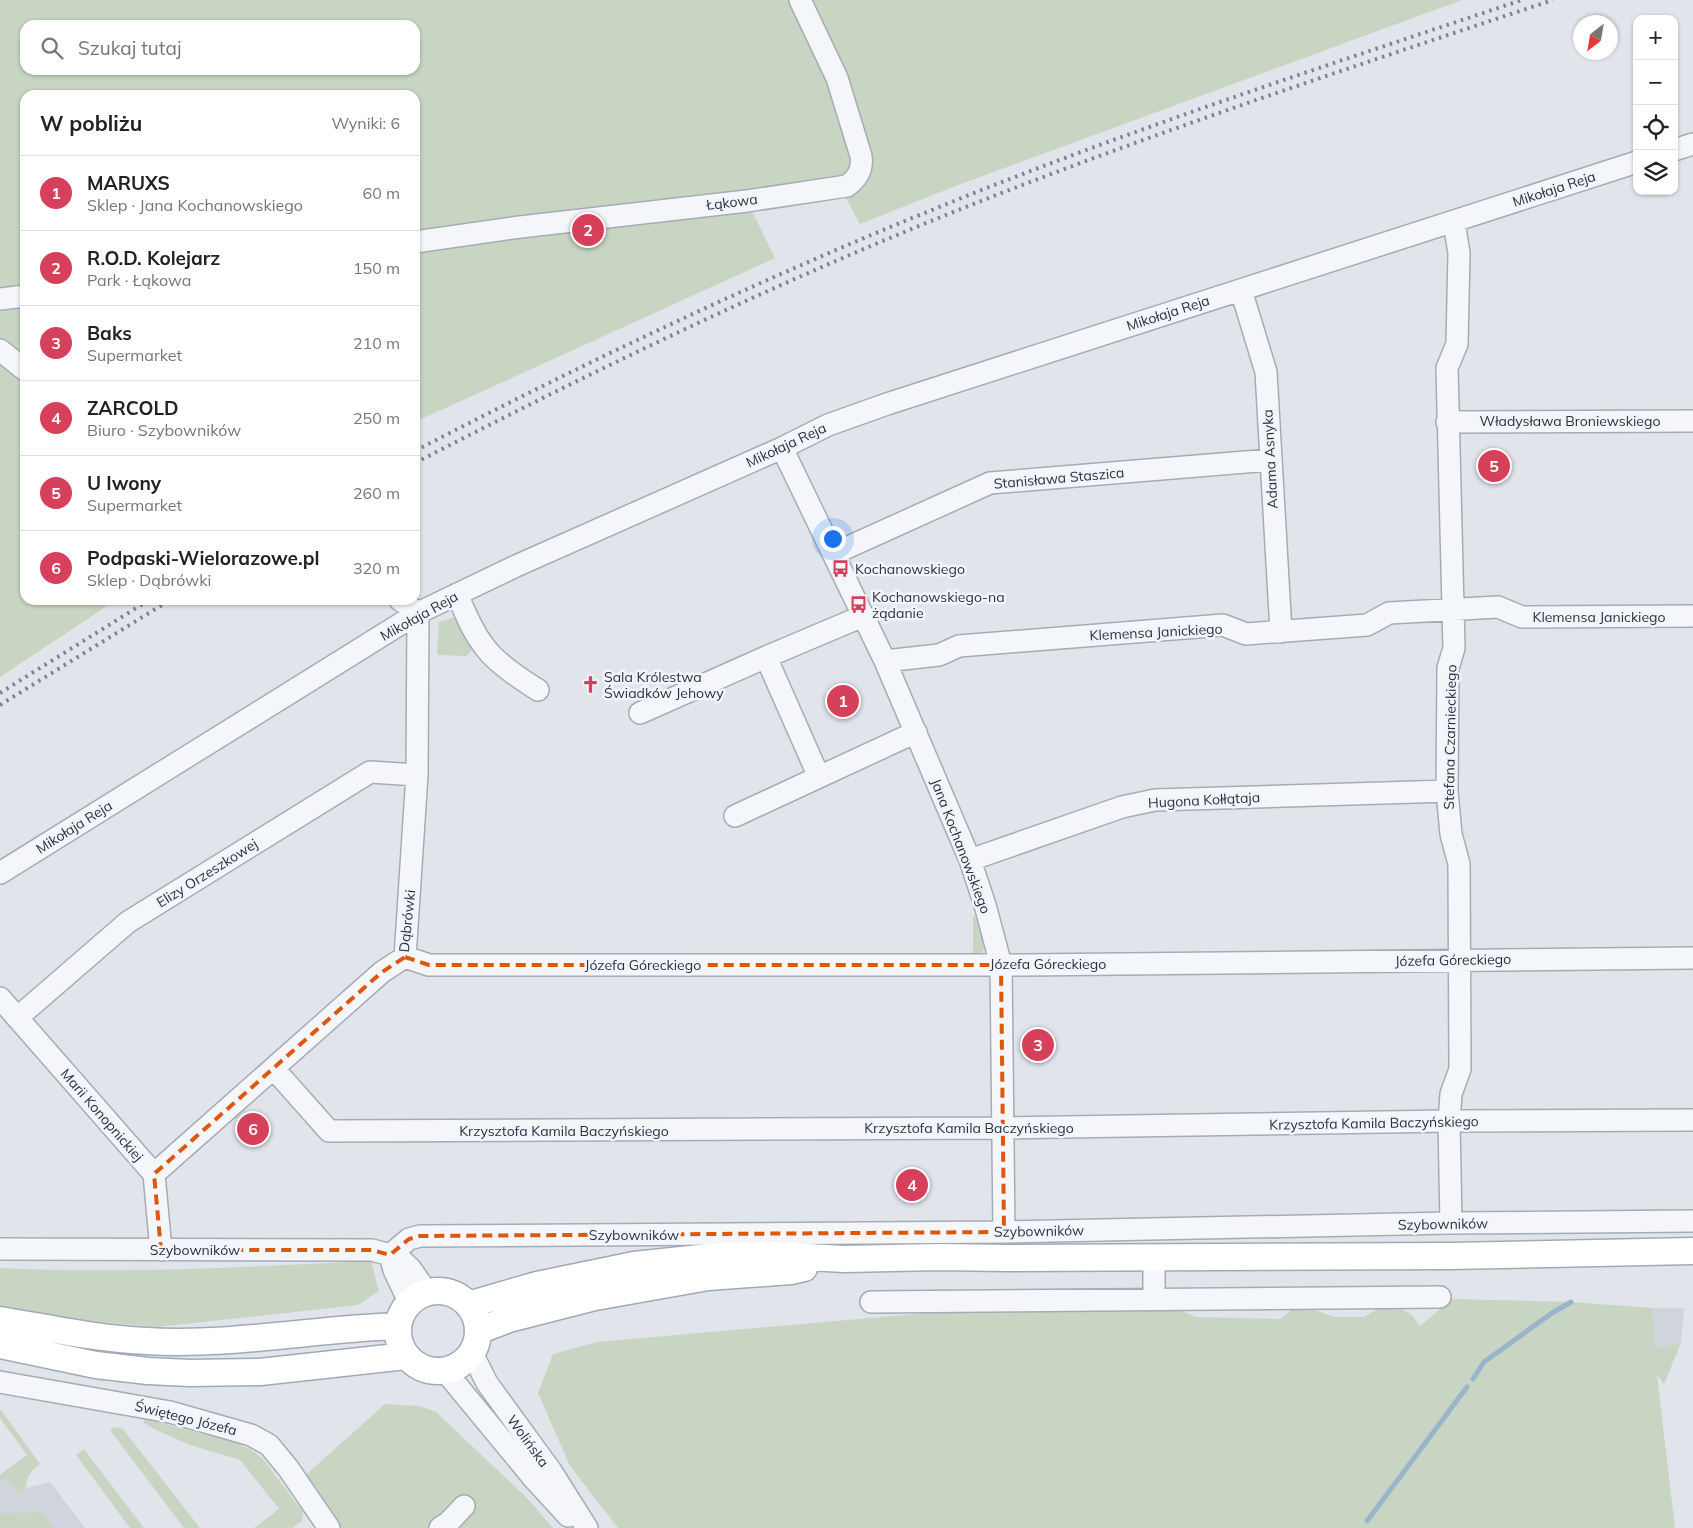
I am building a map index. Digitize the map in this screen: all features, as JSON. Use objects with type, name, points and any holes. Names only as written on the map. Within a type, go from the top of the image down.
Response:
[{"type":"main road","name":"Szybowników","points":[[468,1305],[524,1288],[634,1265],[710,1257],[772,1254],[844,1259],[939,1257],[1450,1256],[1693,1251]]},
{"type":"main road","name":"Szybowników","points":[[475,1342],[509,1319],[595,1297],[708,1277],[791,1271],[844,1259]]},
{"type":"main road","points":[[438,1290],[460,1297],[468,1305],[474,1312],[475,1342],[465,1361],[445,1371],[434,1371],[423,1369],[406,1356],[400,1347],[397,1326],[401,1313],[418,1297],[438,1290]]},
{"type":"main road","points":[[0,1320],[81,1334],[146,1341],[188,1342],[397,1326]]},
{"type":"main road","points":[[0,1345],[96,1365],[148,1371],[190,1373],[260,1372],[406,1356]]},
{"type":"street","name":"Łąkowa","points":[[420,241],[520,227],[756,200],[847,186],[859,175],[861,167],[860,156],[837,78],[800,0]]},
{"type":"street","points":[[1678,149],[1693,144]]},
{"type":"street","name":"Mikołaja Reja","points":[[0,873],[418,613],[516,566],[782,448],[828,425],[887,404],[1633,163]]},
{"type":"street","name":"Stefana Czarnieckiego","points":[[1451,1223],[1449,1121],[1451,1094],[1460,1068],[1459,864],[1451,834],[1447,791],[1448,668],[1454,648],[1447,368],[1458,344],[1459,318],[1459,253],[1454,222]]},
{"type":"street","name":"Adama Asnyka","points":[[1240,290],[1266,372],[1281,632]]},
{"type":"street","points":[[0,299],[20,297]]},
{"type":"street","points":[[0,350],[20,366]]},
{"type":"street","name":"Władysława Broniewskiego","points":[[1447,422],[1693,421]]},
{"type":"street","name":"Jana Kochanowskiego","points":[[782,448],[885,661],[970,860],[985,905],[1001,964],[1004,1232]]},
{"type":"street","name":"Stanisława Staszica","points":[[833,554],[990,483],[1270,460]]},
{"type":"street","points":[[457,594],[470,623],[485,648],[519,678],[538,690]]},
{"type":"street","points":[[407,605],[418,613]]},
{"type":"street","name":"Klemensa Janickiego","points":[[885,661],[939,655],[959,646],[1223,626],[1246,634],[1367,625],[1390,613],[1453,608],[1498,607],[1522,617],[1693,616]]},
{"type":"street","name":"Dąbrówki","points":[[154,1174],[382,972],[405,957],[417,775],[418,613]]},
{"type":"street","points":[[640,713],[863,616]]},
{"type":"street","points":[[766,657],[819,777]]},
{"type":"street","points":[[735,816],[916,732]]},
{"type":"street","name":"Elizy Orzeszkowej","points":[[17,1018],[128,922],[370,772],[417,775]]},
{"type":"street","name":"Hugona Kołłątaja","points":[[970,860],[1122,808],[1155,800],[1447,791]]},
{"type":"street","name":"Józefa Góreckiego","points":[[405,957],[429,965],[1001,964],[1693,958]]},
{"type":"street","name":"Marii Konopnickiej","points":[[0,998],[154,1174],[161,1250]]},
{"type":"street","name":"Krzysztofa Kamila Baczyńskiego","points":[[274,1068],[329,1130],[371,1132],[1003,1128],[1449,1121],[1693,1120]]},
{"type":"street","name":"Szybowników","points":[[390,1254],[409,1239],[420,1236],[1004,1232],[1451,1223],[1693,1221]]},
{"type":"street","name":"Szybowników","points":[[0,1248],[372,1250],[398,1256],[410,1268],[418,1297]]},
{"type":"street","points":[[1154,1257],[1154,1299]]},
{"type":"street","points":[[871,1302],[1440,1297]]},
{"type":"street","name":"Wolińska","points":[[475,1342],[487,1383],[551,1471],[587,1528]]},
{"type":"street","name":"Wolińska","points":[[445,1371],[535,1480],[580,1528]]},
{"type":"street","name":"Świętego Józefa","points":[[0,1382],[170,1412],[251,1435],[269,1445],[288,1468],[329,1528]]},
{"type":"street","points":[[440,1528],[449,1522],[464,1506]]},
{"type":"highlighted area","points":[[405,957],[429,965],[1001,965],[1004,1232],[420,1236],[409,1239],[390,1255],[372,1250],[161,1250],[154,1174],[382,972]]},
{"type":"shaded area","points":[[1652,1308],[1684,1308],[1681,1343],[1655,1348]]},
{"type":"shaded area","points":[[6,1478],[18,1493],[26,1488],[50,1482],[85,1528],[0,1528],[0,1482]]},
{"type":"green space","points":[[0,0],[1462,0],[953,187],[860,224],[840,188],[747,201],[775,258],[420,420],[420,90],[20,90],[20,605],[108,605],[0,677]]},
{"type":"green space","points":[[456,617],[472,638],[471,651],[466,656],[437,655],[439,622]]},
{"type":"green space","points":[[973,916],[979,917],[986,946],[982,953],[974,957],[973,950]]},
{"type":"green space","points":[[371,1261],[379,1291],[358,1305],[157,1327],[43,1317],[0,1306],[0,1268],[139,1270]]},
{"type":"green space","points":[[1452,1299],[1571,1302],[1652,1308],[1655,1348],[1681,1343],[1664,1384],[1657,1375],[1675,1528],[618,1528],[570,1466],[538,1393],[553,1354],[597,1342],[1030,1304],[1156,1300],[1196,1317],[1281,1319],[1298,1304],[1334,1317],[1364,1317],[1390,1301],[1412,1315],[1420,1326]]},
{"type":"green space","points":[[385,1404],[420,1406],[436,1412],[527,1498],[553,1528],[329,1528],[298,1482]]},
{"type":"green space","points":[[0,1409],[40,1464],[30,1474],[26,1488],[18,1493],[6,1478],[0,1482],[0,1475],[27,1455],[0,1418]]},
{"type":"green space","points":[[147,1419],[236,1443],[250,1449],[263,1459],[303,1512],[302,1521],[292,1528],[254,1528],[279,1509],[240,1460],[190,1445],[144,1423],[144,1420]]},
{"type":"green space","points":[[114,1427],[123,1429],[200,1528],[184,1528],[110,1430]]},
{"type":"green space","points":[[84,1449],[144,1528],[130,1528],[76,1455]]},
{"type":"green space","points":[[41,1512],[54,1528],[0,1528],[0,1514]]},
{"type":"waterway","points":[[1473,1379],[1484,1362],[1552,1313],[1571,1302]]},
{"type":"waterway","points":[[1367,1521],[1467,1387]]},
{"type":"railway","points":[[420,448],[604,356],[732,296],[927,212],[1148,127],[1522,0]]},
{"type":"railway","points":[[420,460],[672,335],[803,275],[936,219],[1166,132],[1553,0]]},
{"type":"railway","points":[[0,693],[141,605]]},
{"type":"railway","points":[[0,705],[162,605]]},
{"type":"place","name":"R.O.D. Kolejarz","points":[[588,230]]},
{"type":"place","name":"U Iwony","points":[[1494,466]]},
{"type":"place","name":"Kochanowskiego","points":[[841,569]]},
{"type":"place","name":"Kochanowskiego-na żądanie","points":[[858,605]]},
{"type":"place","name":"Sala Królestwa Świadków Jehowy","points":[[590,685]]},
{"type":"place","name":"MARUXS","points":[[843,701]]},
{"type":"place","name":"Baks","points":[[1038,1045]]},
{"type":"place","name":"Podpaski-Wielorazowe.pl","points":[[253,1129]]},
{"type":"place","name":"ZARCOLD","points":[[912,1185]]}]
